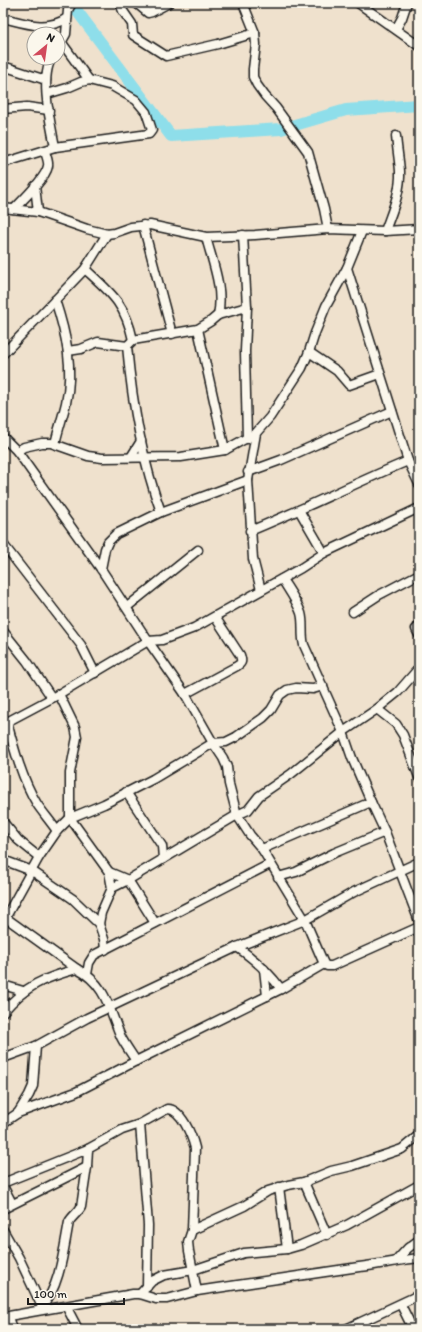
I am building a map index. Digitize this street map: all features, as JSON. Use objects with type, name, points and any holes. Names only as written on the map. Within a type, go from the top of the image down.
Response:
[{"type":"street","points":[[66,34],[68,10],[72,3]]},
{"type":"street","points":[[136,3],[148,13],[169,3]]},
{"type":"street","points":[[243,3],[255,33],[256,44],[253,77],[265,96],[308,152],[328,229]]},
{"type":"street","points":[[396,29],[402,18],[407,3]]},
{"type":"street","points":[[121,4],[132,24],[133,35],[166,56],[218,44],[255,33]]},
{"type":"street","points":[[361,4],[419,46]]},
{"type":"street","points":[[3,18],[36,26],[57,23],[67,18]]},
{"type":"street","points":[[66,53],[89,80]]},
{"type":"street","points":[[3,66],[46,80]]},
{"type":"street","points":[[48,66],[46,80],[47,94],[55,147]]},
{"type":"street","points":[[3,163],[55,147],[149,134],[152,130],[146,112],[136,100],[112,86],[89,80],[47,94]]},
{"type":"street","points":[[3,109],[27,108],[49,110]]},
{"type":"street","points":[[385,231],[397,198],[399,185],[400,172],[396,136]]},
{"type":"street","points":[[14,209],[35,186],[48,166],[45,151]]},
{"type":"street","points":[[35,186],[38,212]]},
{"type":"street","points":[[3,208],[38,212],[83,228],[107,234],[130,227],[143,225],[162,227],[206,236],[328,229],[385,231],[419,229]]},
{"type":"street","points":[[143,225],[172,334]]},
{"type":"street","points":[[17,451],[24,447],[42,443],[55,444],[88,456],[102,458],[180,457],[225,450],[247,439],[256,433],[270,417],[302,368],[326,306],[347,268],[362,231]]},
{"type":"street","points":[[3,354],[85,269],[107,234]]},
{"type":"street","points":[[243,235],[247,307],[247,439]]},
{"type":"street","points":[[206,236],[217,280],[221,304],[218,315]]},
{"type":"street","points":[[347,268],[408,461],[419,484]]},
{"type":"street","points":[[85,269],[118,301],[127,317],[134,400],[141,441],[151,483],[162,512]]},
{"type":"street","points":[[55,300],[62,321],[68,351],[68,385],[66,402],[55,444]]},
{"type":"street","points":[[68,351],[81,349],[98,342],[130,343],[198,328],[211,321],[218,315],[247,307]]},
{"type":"street","points":[[198,328],[225,450]]},
{"type":"street","points":[[309,352],[337,370],[349,385],[380,374]]},
{"type":"street","points":[[101,569],[105,548],[108,542],[120,532],[162,512],[248,476],[392,411]]},
{"type":"street","points":[[256,433],[248,476],[250,531],[253,559],[261,590]]},
{"type":"street","points":[[3,437],[17,451],[101,569],[185,694],[227,767],[229,784],[237,814],[250,835],[262,849],[305,920],[324,964],[327,966],[332,966],[419,927]]},
{"type":"street","points":[[131,457],[141,441]]},
{"type":"street","points":[[250,531],[408,461]]},
{"type":"street","points":[[58,831],[37,803],[29,788],[5,723],[56,696],[148,641],[162,640],[194,628],[302,568],[324,553],[419,508]]},
{"type":"street","points":[[299,510],[324,553]]},
{"type":"street","points":[[3,544],[81,645],[95,673]]},
{"type":"street","points":[[127,607],[198,550]]},
{"type":"street","points":[[353,612],[379,595],[419,574]]},
{"type":"street","points":[[282,579],[300,612],[304,645],[343,732],[352,758],[385,832],[419,921]]},
{"type":"street","points":[[185,694],[241,664],[242,661],[240,655],[214,617]]},
{"type":"street","points":[[419,626],[416,629],[419,635]]},
{"type":"street","points":[[4,634],[56,696],[75,727],[77,737],[70,773],[70,818],[109,872],[112,888],[101,913],[99,924]]},
{"type":"street","points":[[112,888],[128,880],[237,814],[248,810],[259,796],[291,774],[343,732],[377,709],[398,692],[419,668]]},
{"type":"street","points":[[136,1061],[121,1037],[110,1007],[96,982],[87,974],[77,969],[4,920],[39,857],[58,831],[70,818],[104,804],[164,774],[213,743],[226,742],[236,737],[263,718],[271,710],[280,695],[287,690],[296,688],[313,689],[323,686]]},
{"type":"street","points":[[377,709],[396,724],[403,735],[419,777]]},
{"type":"street","points":[[126,792],[162,846],[163,859]]},
{"type":"street","points":[[262,849],[371,802]]},
{"type":"street","points":[[3,822],[18,840],[39,857]]},
{"type":"street","points":[[278,877],[296,872],[385,832]]},
{"type":"street","points":[[3,860],[32,871],[73,899],[99,924],[104,939],[105,950]]},
{"type":"street","points":[[3,1058],[36,1046],[67,1028],[110,1007],[237,948],[305,920],[354,892],[419,862]]},
{"type":"street","points":[[87,974],[90,959],[94,955],[270,864]]},
{"type":"street","points":[[109,872],[128,880],[155,923]]},
{"type":"street","points":[[237,948],[256,961],[274,979],[281,989]]},
{"type":"street","points":[[3,1123],[18,1113],[76,1092],[281,989],[324,964]]},
{"type":"street","points":[[3,1012],[23,991],[51,977],[77,969]]},
{"type":"street","points":[[264,969],[267,996]]},
{"type":"street","points":[[3,985],[23,991]]},
{"type":"street","points":[[18,1113],[33,1086],[36,1046]]},
{"type":"street","points":[[3,1183],[88,1149],[122,1130],[140,1124],[167,1109],[172,1108],[183,1120],[193,1140],[194,1173],[192,1230],[188,1242],[197,1291]]},
{"type":"street","points":[[140,1124],[148,1224],[147,1287]]},
{"type":"street","points":[[192,1230],[244,1206],[268,1191],[279,1187],[304,1182],[331,1170],[352,1166],[402,1149],[419,1135]]},
{"type":"street","points":[[43,1308],[49,1298],[63,1261],[69,1222],[81,1207],[88,1149]]},
{"type":"street","points":[[3,1209],[12,1203],[87,1166]]},
{"type":"street","points":[[304,1182],[327,1235]]},
{"type":"street","points":[[140,1294],[152,1281],[164,1275],[193,1270],[244,1254],[301,1245],[327,1235],[419,1184]]},
{"type":"street","points":[[3,1186],[12,1203]]},
{"type":"street","points":[[279,1187],[287,1248]]},
{"type":"street","points":[[3,1230],[19,1258],[43,1308]]},
{"type":"street","points":[[396,1261],[408,1248],[419,1240]]},
{"type":"street","points":[[12,1329],[6,1317],[43,1308],[66,1306],[118,1296],[140,1294],[167,1299],[197,1291],[336,1270],[378,1266],[396,1261],[419,1258]]},
{"type":"street","points":[[346,1329],[401,1305],[419,1295]]},
{"type":"street","points":[[401,1305],[413,1329]]},
{"type":"street","points":[[66,1306],[78,1329]]},
{"type":"waterway","points":[[71,3],[171,136],[281,129],[346,110],[419,105]]}]
